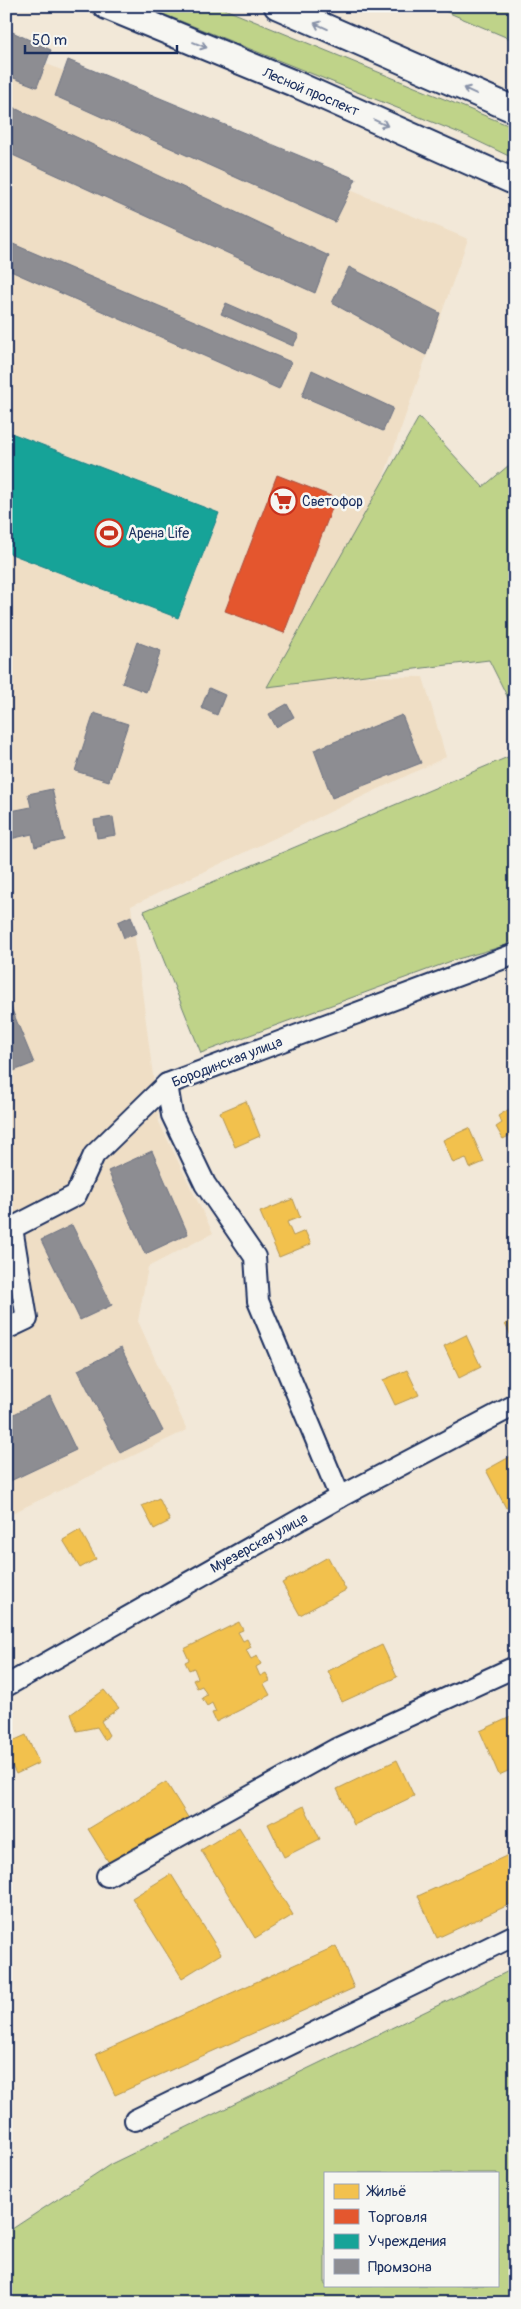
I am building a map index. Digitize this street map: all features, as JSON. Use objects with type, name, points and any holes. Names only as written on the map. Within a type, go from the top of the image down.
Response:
[{"type":"main road","name":"Лесной проспект","points":[[106,6],[293,83],[515,182]]},
{"type":"main road","points":[[277,6],[515,110]]},
{"type":"street","name":"Бородинская улица","points":[[6,1329],[27,1319],[12,1228],[76,1195],[94,1155],[167,1084],[515,954]]},
{"type":"street","points":[[167,1084],[172,1115],[205,1184],[255,1257],[258,1302],[340,1497]]},
{"type":"street","name":"Муезерская улица","points":[[6,1686],[340,1497],[515,1405]]},
{"type":"street","points":[[107,1876],[336,1749],[515,1667]]},
{"type":"street","points":[[134,2120],[515,1935]]},
{"type":"shaded area","points":[[6,47],[468,239],[378,493],[291,675],[423,677],[446,757],[131,906],[159,1122],[213,1233],[148,1267],[138,1321],[187,1430],[6,1516]]},
{"type":"green space","points":[[143,6],[217,6],[515,128],[515,159],[467,136]]},
{"type":"green space","points":[[433,6],[515,6],[515,41]]},
{"type":"green space","points":[[419,417],[483,487],[515,460],[515,712],[489,660],[267,687]]},
{"type":"green space","points":[[515,754],[515,943],[454,960],[201,1053],[144,911]]},
{"type":"green space","points":[[515,1968],[515,2303],[6,2303],[6,2233],[111,2164]]},
{"type":"building: Жильё","points":[[246,1101],[260,1136],[235,1147],[220,1112]]},
{"type":"building: Жильё","points":[[511,1108],[515,1115],[515,1133],[503,1139],[496,1127],[502,1123],[498,1116]]},
{"type":"building: Жильё","points":[[469,1128],[484,1162],[470,1168],[466,1158],[453,1163],[443,1140]]},
{"type":"building: Жильё","points":[[293,1199],[300,1217],[287,1222],[293,1236],[305,1231],[311,1244],[279,1257],[260,1212]]},
{"type":"building: Жильё","points":[[515,1319],[515,1344],[505,1324]]},
{"type":"building: Жильё","points":[[466,1335],[481,1367],[459,1378],[444,1346]]},
{"type":"building: Жильё","points":[[407,1370],[419,1395],[395,1405],[383,1380]]},
{"type":"building: Жильё","points":[[515,1454],[515,1504],[506,1508],[486,1470]]},
{"type":"building: Жильё","points":[[159,1498],[170,1521],[154,1529],[142,1506]]},
{"type":"building: Жильё","points":[[80,1530],[96,1559],[80,1568],[63,1540]]},
{"type":"building: Жильё","points":[[328,1557],[346,1590],[300,1615],[282,1583]]},
{"type":"building: Жильё","points":[[239,1622],[243,1630],[238,1632],[243,1641],[247,1639],[251,1647],[246,1650],[251,1659],[257,1656],[261,1664],[256,1667],[260,1676],[266,1673],[270,1681],[264,1684],[270,1695],[216,1722],[212,1713],[216,1712],[212,1703],[207,1706],[202,1698],[207,1695],[202,1686],[197,1688],[193,1680],[198,1678],[194,1668],[189,1670],[185,1662],[189,1660],[184,1649]]},
{"type":"building: Жильё","points":[[382,1645],[397,1677],[342,1702],[328,1671]]},
{"type":"building: Жильё","points":[[104,1690],[119,1708],[101,1721],[109,1735],[105,1740],[97,1727],[77,1731],[71,1714]]},
{"type":"building: Жильё","points":[[515,1715],[515,1768],[499,1775],[480,1731]]},
{"type":"building: Жильё","points":[[26,1735],[39,1763],[16,1774],[6,1754],[6,1744]]},
{"type":"building: Жильё","points":[[397,1760],[414,1796],[354,1825],[337,1789]]},
{"type":"building: Жильё","points":[[166,1782],[189,1819],[111,1866],[88,1829]]},
{"type":"building: Жильё","points":[[304,1806],[320,1839],[284,1857],[268,1824]]},
{"type":"building: Жильё","points":[[239,1827],[293,1915],[255,1938],[201,1850]]},
{"type":"building: Жильё","points":[[515,1852],[515,1902],[437,1938],[418,1896]]},
{"type":"building: Жильё","points":[[171,1874],[221,1954],[182,1978],[132,1898]]},
{"type":"building: Жильё","points":[[336,1946],[354,1988],[115,2095],[96,2054]]},
{"type":"building: Торговля","points":[[277,475],[336,498],[284,633],[225,611]]},
{"type":"building: Учреждения","name":"Арена Life","points":[[6,431],[219,513],[178,618],[6,552]]},
{"type":"building: Промзона","points":[[6,29],[51,50],[37,87],[6,75]]},
{"type":"building: Промзона","points":[[68,60],[356,179],[335,222],[55,96]]},
{"type":"building: Промзона","points":[[6,104],[329,256],[315,293],[6,152]]},
{"type":"building: Промзона","points":[[6,241],[291,362],[279,389],[6,269]]},
{"type":"building: Промзона","points":[[349,267],[440,313],[426,355],[332,303]]},
{"type":"building: Промзона","points":[[226,303],[299,335],[293,346],[221,314]]},
{"type":"building: Промзона","points":[[312,370],[393,408],[383,431],[302,396]]},
{"type":"building: Промзона","points":[[137,642],[161,651],[146,692],[122,683]]},
{"type":"building: Промзона","points":[[209,688],[225,695],[217,715],[201,708]]},
{"type":"building: Промзона","points":[[287,704],[294,717],[276,727],[269,714]]},
{"type":"building: Промзона","points":[[94,713],[128,724],[109,781],[75,771]]},
{"type":"building: Промзона","points":[[402,715],[421,763],[332,798],[314,750]]},
{"type":"building: Промзона","points":[[52,789],[64,840],[35,847],[32,834],[6,840],[6,812],[31,807],[28,794]]},
{"type":"building: Промзона","points":[[113,817],[116,835],[97,838],[94,820]]},
{"type":"building: Промзона","points":[[131,916],[137,933],[124,938],[118,922]]},
{"type":"building: Промзона","points":[[10,1005],[34,1063],[6,1074],[6,1006]]},
{"type":"building: Промзона","points":[[152,1151],[188,1234],[145,1254],[108,1171]]},
{"type":"building: Промзона","points":[[72,1225],[112,1305],[80,1320],[41,1240]]},
{"type":"building: Промзона","points":[[121,1348],[163,1431],[120,1453],[78,1370]]},
{"type":"building: Промзона","points":[[50,1396],[76,1450],[6,1483],[6,1418]]},
{"type":"place","name":"Светофор","points":[[283,501]]},
{"type":"place","name":"Арена Life","points":[[109,533]]}]
